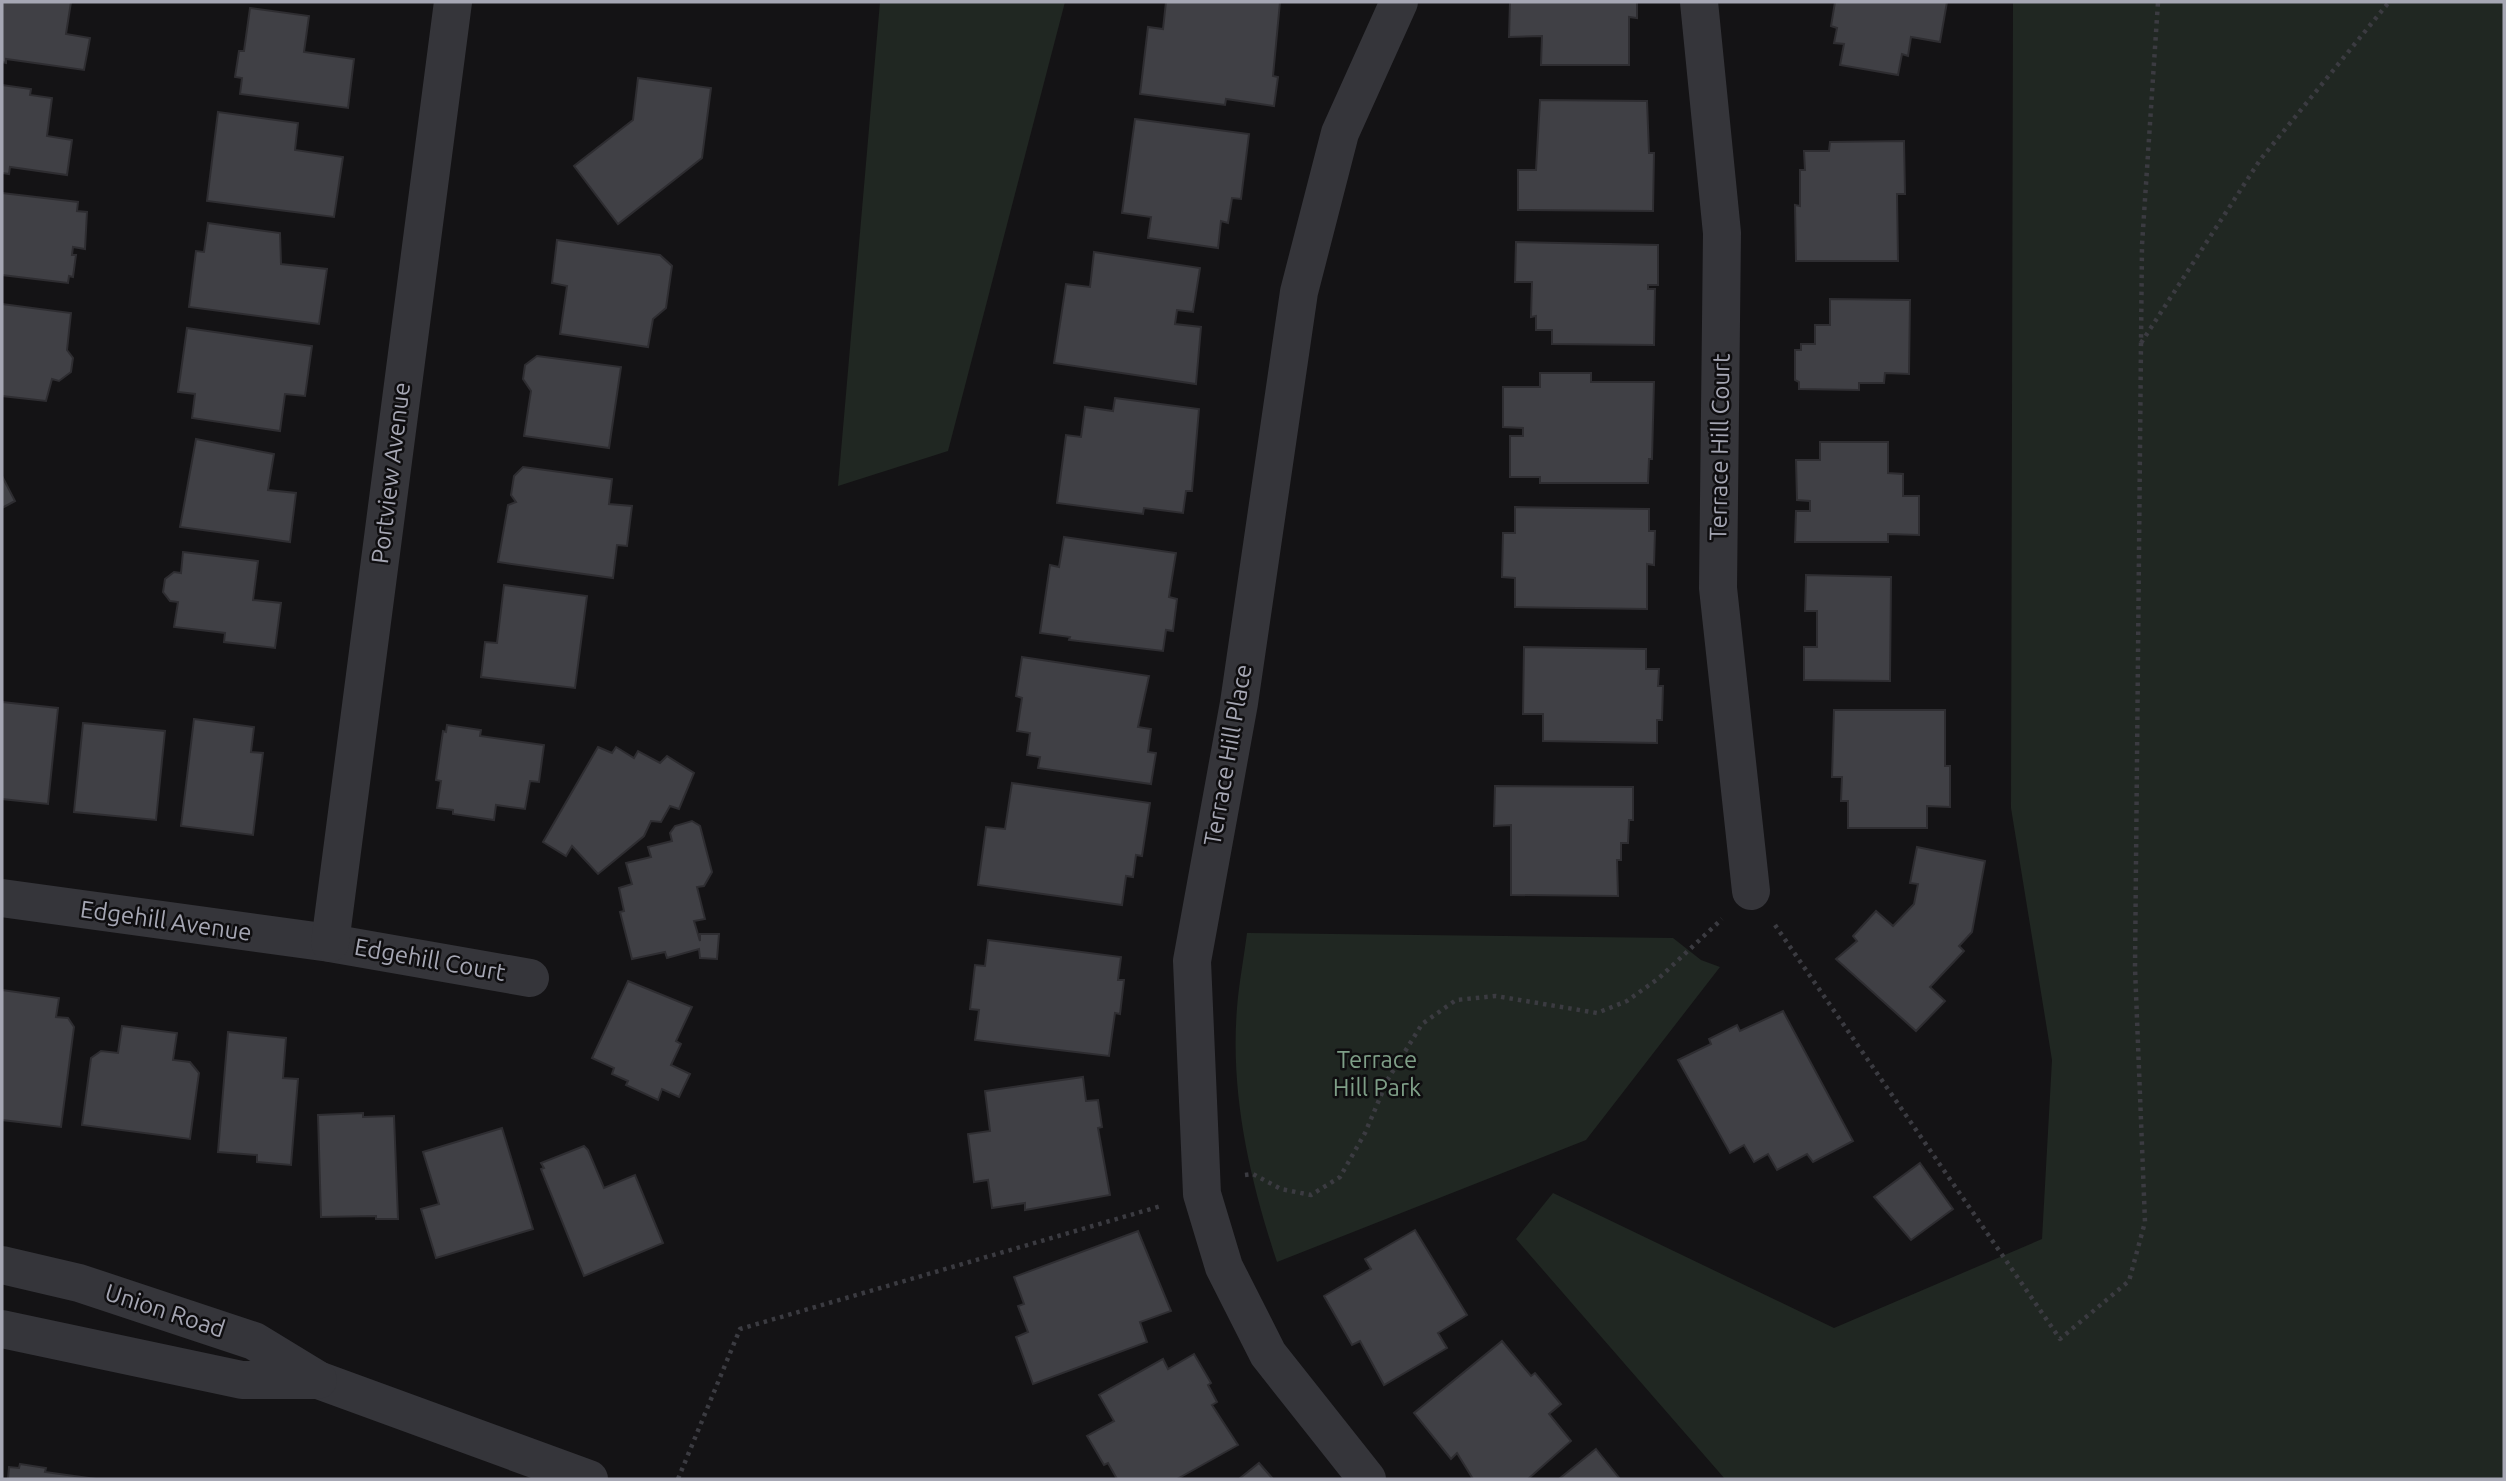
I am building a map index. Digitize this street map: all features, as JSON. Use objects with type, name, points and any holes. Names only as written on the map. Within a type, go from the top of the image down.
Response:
[{"type":"street","name":"Portview Avenue","points":[[330,943],[453,2]]},
{"type":"street","name":"Terrace Hill Place","points":[[1367,1479],[1268,1353],[1224,1267],[1202,1188],[1192,961],[1239,703],[1299,292],[1340,133],[1399,2]]},
{"type":"street","name":"Terrace Hill Court","points":[[1699,2],[1722,233],[1718,588],[1751,891]]},
{"type":"street","name":"Edgehill Avenue","points":[[2,898],[330,943]]},
{"type":"street","name":"Edgehill Court","points":[[330,943],[530,978]]},
{"type":"street","name":"Union Road","points":[[2,1265],[79,1283],[254,1340],[318,1380],[589,1479]]},
{"type":"street","name":"Union Road","points":[[2,1329],[242,1380],[318,1380]]},
{"type":"path","points":[[678,1479],[740,1329],[1253,1174],[1281,1189],[1311,1195],[1339,1177],[1365,1133],[1388,1079],[1422,1024],[1455,1000],[1496,996],[1597,1013],[1628,1002],[1659,978],[1751,891],[2060,1339],[2129,1281],[2145,1222],[2135,968],[2142,244],[2158,2]]},
{"type":"path","points":[[2141,344],[2260,160],[2389,2]]},
{"type":"green space","points":[[880,2],[1065,2],[948,451],[838,486]]},
{"type":"green space","points":[[2013,2],[2504,2],[2504,1479],[1725,1479],[1516,1239],[1553,1193],[1834,1328],[2042,1239],[2052,1060],[2011,808]]},
{"type":"green space","name":"Terrace Hill Park","points":[[1247,933],[1673,938],[1701,960],[1720,967],[1586,1140],[1277,1262],[1258,1200],[1239,1105],[1237,1008]]},
{"type":"building","points":[[2,2],[71,2],[66,34],[90,38],[84,70],[6,59],[6,63],[2,62]]},
{"type":"building","points":[[1166,2],[1280,2],[1273,76],[1278,77],[1274,106],[1226,99],[1225,105],[1140,94],[1148,27],[1163,29]]},
{"type":"building","points":[[1510,2],[1637,2],[1637,18],[1629,17],[1629,65],[1541,65],[1542,36],[1509,37]]},
{"type":"building","points":[[1835,2],[1947,2],[1940,42],[1911,37],[1908,56],[1902,54],[1898,75],[1840,65],[1844,44],[1834,43],[1837,28],[1831,26]]},
{"type":"building","points":[[250,8],[309,16],[304,52],[354,59],[348,108],[240,94],[242,78],[235,77],[239,51],[244,51]]},
{"type":"building","points":[[638,78],[711,88],[702,158],[618,224],[574,166],[633,120]]},
{"type":"building","points":[[2,85],[31,89],[30,95],[52,98],[47,136],[72,140],[67,175],[10,167],[9,174],[2,173]]},
{"type":"building","points":[[1540,100],[1647,101],[1649,153],[1654,153],[1653,211],[1518,210],[1518,170],[1536,170]]},
{"type":"building","points":[[218,112],[298,123],[295,150],[343,157],[334,217],[207,201]]},
{"type":"building","points":[[1135,119],[1249,134],[1241,199],[1232,198],[1228,223],[1221,221],[1218,248],[1148,238],[1151,217],[1122,213]]},
{"type":"building","points":[[1904,141],[1905,194],[1897,194],[1898,261],[1796,261],[1795,205],[1800,206],[1800,170],[1805,170],[1804,151],[1829,151],[1830,142]]},
{"type":"building","points":[[2,193],[78,202],[77,211],[87,212],[85,249],[73,247],[72,255],[76,255],[73,277],[69,276],[68,283],[2,275]]},
{"type":"building","points":[[208,223],[280,233],[281,264],[327,269],[319,324],[189,307],[196,251],[204,252]]},
{"type":"building","points":[[557,240],[660,255],[672,266],[666,308],[653,319],[648,347],[560,334],[567,286],[552,283]]},
{"type":"building","points":[[1516,242],[1658,245],[1658,285],[1648,285],[1648,289],[1655,289],[1654,345],[1552,344],[1552,330],[1536,330],[1536,316],[1531,317],[1532,282],[1515,282]]},
{"type":"building","points":[[1094,252],[1200,268],[1193,312],[1177,310],[1175,324],[1201,327],[1196,384],[1054,363],[1066,284],[1090,287]]},
{"type":"building","points":[[1830,299],[1910,300],[1909,374],[1885,373],[1884,383],[1859,383],[1859,390],[1799,389],[1799,382],[1795,380],[1795,350],[1801,350],[1801,344],[1815,344],[1815,325],[1830,325]]},
{"type":"building","points":[[2,304],[71,313],[67,350],[73,358],[71,372],[59,381],[52,379],[46,401],[2,396]]},
{"type":"building","points":[[187,328],[312,346],[305,396],[285,394],[280,431],[192,418],[195,394],[178,392]]},
{"type":"building","points":[[537,356],[621,367],[609,448],[524,436],[531,391],[523,379],[525,365]]},
{"type":"building","points":[[1540,373],[1591,373],[1591,382],[1654,382],[1652,459],[1649,459],[1648,483],[1540,483],[1540,477],[1510,477],[1510,436],[1523,436],[1523,428],[1503,427],[1503,387],[1540,387]]},
{"type":"building","points":[[1115,398],[1199,409],[1192,491],[1186,491],[1183,513],[1144,508],[1143,514],[1057,503],[1066,435],[1081,437],[1085,407],[1113,411]]},
{"type":"building","points":[[196,439],[274,454],[268,490],[296,493],[290,542],[180,527]]},
{"type":"building","points":[[1820,442],[1888,442],[1888,473],[1903,474],[1903,496],[1919,496],[1919,535],[1888,534],[1888,542],[1795,542],[1796,511],[1810,511],[1810,501],[1797,500],[1796,460],[1820,460]]},
{"type":"building","points":[[523,467],[612,479],[609,504],[632,506],[627,546],[617,545],[613,578],[498,562],[508,505],[516,502],[511,495],[514,476]]},
{"type":"building","points":[[2,476],[15,501],[2,508]]},
{"type":"building","points":[[1515,507],[1649,509],[1649,531],[1655,531],[1654,565],[1647,564],[1647,609],[1515,607],[1515,578],[1502,577],[1503,533],[1515,533]]},
{"type":"building","points":[[1064,537],[1176,553],[1169,597],[1177,599],[1173,631],[1166,630],[1163,651],[1069,640],[1070,637],[1040,633],[1050,565],[1059,567]]},
{"type":"building","points":[[183,552],[258,561],[253,600],[281,603],[275,648],[224,642],[225,633],[174,627],[178,602],[170,601],[163,592],[165,579],[174,572],[181,573]]},
{"type":"building","points":[[1806,575],[1891,577],[1890,681],[1804,680],[1804,647],[1817,647],[1817,611],[1805,611]]},
{"type":"building","points":[[504,585],[587,596],[575,688],[481,677],[485,642],[497,643]]},
{"type":"building","points":[[1524,647],[1646,649],[1646,669],[1659,669],[1658,686],[1663,686],[1662,720],[1657,720],[1657,743],[1543,741],[1543,714],[1523,714]]},
{"type":"building","points":[[1022,657],[1149,676],[1138,727],[1151,729],[1148,752],[1156,753],[1151,784],[1038,768],[1040,757],[1027,755],[1030,733],[1017,731],[1022,698],[1016,696]]},
{"type":"building","points":[[2,702],[58,708],[48,804],[2,799]]},
{"type":"building","points":[[1834,710],[1945,710],[1945,766],[1950,766],[1950,807],[1927,806],[1927,828],[1848,828],[1848,801],[1841,801],[1842,777],[1832,777]]},
{"type":"building","points":[[194,719],[254,727],[251,752],[263,753],[253,835],[181,826]]},
{"type":"building","points":[[83,723],[165,731],[156,820],[74,812]]},
{"type":"building","points":[[447,725],[481,730],[480,736],[544,745],[539,782],[530,781],[525,809],[496,805],[494,820],[453,814],[453,810],[437,808],[441,781],[436,780],[443,731],[446,732]]},
{"type":"building","points":[[598,747],[612,753],[616,747],[634,758],[638,751],[660,763],[667,756],[694,773],[679,809],[670,806],[661,822],[651,821],[644,836],[598,874],[572,846],[566,856],[543,842]]},
{"type":"building","points":[[1012,783],[1150,803],[1142,856],[1136,855],[1133,877],[1126,876],[1122,905],[978,885],[986,827],[1005,829]]},
{"type":"building","points":[[1495,786],[1633,787],[1633,820],[1629,820],[1628,843],[1621,843],[1621,860],[1617,860],[1618,896],[1511,895],[1511,825],[1494,826]]},
{"type":"building","points":[[692,821],[700,826],[712,872],[704,886],[697,887],[705,919],[694,921],[700,941],[700,934],[719,934],[717,959],[700,958],[699,949],[667,958],[665,952],[632,959],[620,912],[624,911],[619,888],[632,884],[626,863],[651,857],[648,847],[672,841],[670,833],[675,826]]},
{"type":"building","points":[[1917,847],[1985,861],[1972,932],[1959,946],[1964,951],[1930,987],[1945,1001],[1916,1031],[1836,959],[1857,941],[1853,936],[1876,911],[1893,926],[1914,904],[1918,884],[1910,883]]},
{"type":"building","points":[[988,940],[1121,957],[1118,980],[1124,980],[1120,1014],[1115,1013],[1109,1056],[975,1040],[979,1010],[970,1009],[975,965],[985,966]]},
{"type":"building","points":[[628,981],[692,1007],[676,1041],[681,1044],[671,1065],[690,1074],[679,1097],[662,1089],[658,1100],[626,1085],[628,1081],[612,1074],[614,1068],[592,1058]]},
{"type":"building","points":[[2,990],[59,998],[56,1017],[68,1018],[74,1027],[61,1127],[2,1120]]},
{"type":"building","points":[[1783,1011],[1853,1141],[1813,1162],[1807,1154],[1777,1170],[1768,1154],[1754,1162],[1744,1145],[1730,1153],[1678,1060],[1711,1044],[1709,1039],[1737,1025],[1740,1031]]},
{"type":"building","points":[[122,1026],[177,1033],[173,1060],[190,1062],[199,1073],[190,1139],[82,1125],[91,1058],[101,1051],[118,1053]]},
{"type":"building","points":[[228,1032],[286,1038],[283,1078],[298,1079],[291,1165],[257,1162],[257,1155],[218,1152]]},
{"type":"building","points":[[1083,1077],[1086,1101],[1098,1100],[1102,1127],[1098,1128],[1110,1195],[1025,1210],[1025,1203],[992,1208],[988,1180],[974,1182],[968,1134],[990,1131],[985,1091]]},
{"type":"building","points":[[363,1113],[363,1117],[394,1116],[398,1219],[376,1219],[376,1216],[321,1217],[318,1115]]},
{"type":"building","points":[[502,1128],[533,1229],[436,1258],[421,1209],[439,1204],[423,1152]]},
{"type":"building","points":[[584,1146],[604,1188],[635,1175],[663,1243],[584,1276],[541,1169],[544,1168],[541,1163]]},
{"type":"building","points":[[1920,1163],[1953,1209],[1911,1240],[1874,1197]]},
{"type":"building","points":[[1415,1230],[1467,1315],[1438,1333],[1447,1348],[1384,1385],[1360,1341],[1352,1345],[1324,1296],[1371,1269],[1365,1259]]},
{"type":"building","points":[[1138,1231],[1171,1311],[1140,1322],[1147,1342],[1033,1384],[1016,1337],[1028,1332],[1018,1306],[1024,1304],[1014,1277]]},
{"type":"building","points":[[1502,1341],[1531,1376],[1535,1373],[1561,1404],[1549,1414],[1571,1441],[1528,1479],[1473,1479],[1457,1453],[1451,1459],[1414,1413]]},
{"type":"building","points":[[1194,1354],[1211,1383],[1208,1385],[1217,1402],[1212,1405],[1238,1445],[1177,1479],[1117,1479],[1108,1463],[1104,1465],[1087,1436],[1114,1421],[1099,1395],[1163,1359],[1168,1369]]},
{"type":"building","points":[[1596,1449],[1620,1479],[1559,1479]]},
{"type":"building","points":[[1259,1463],[1273,1479],[1239,1479]]},
{"type":"building","points":[[20,1464],[46,1468],[45,1472],[96,1479],[8,1479],[9,1467],[19,1468]]}]
